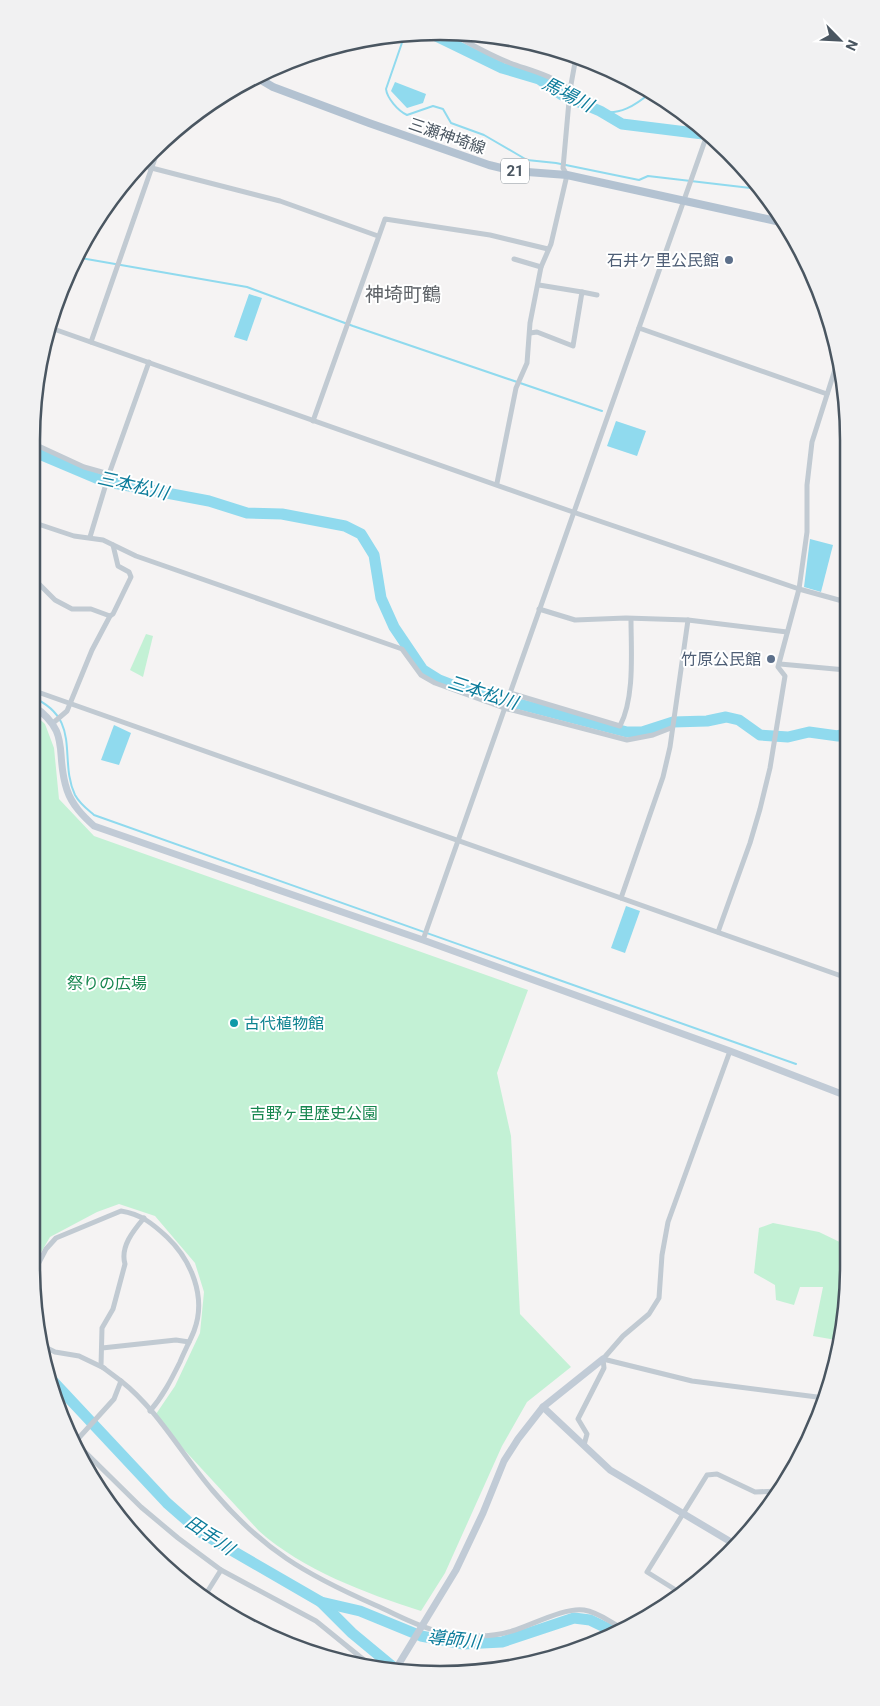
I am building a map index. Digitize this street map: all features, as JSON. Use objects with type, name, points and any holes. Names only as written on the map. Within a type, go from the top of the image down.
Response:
[{"type":"main road","name":"三瀬神埼線","points":[[263,81],[273,87],[456,155],[514,171],[565,172],[774,220]]},
{"type":"street","points":[[466,41],[511,63],[557,79],[570,90]]},
{"type":"street","points":[[497,483],[516,388],[527,363],[530,323],[539,285],[541,267],[548,250],[565,172],[568,110],[575,63]]},
{"type":"street","points":[[423,940],[705,140]]},
{"type":"street","points":[[92,342],[154,160]]},
{"type":"street","points":[[147,167],[280,201],[378,236]]},
{"type":"street","points":[[313,421],[385,219],[490,235],[548,250]]},
{"type":"street","points":[[514,259],[541,267]]},
{"type":"street","points":[[539,285],[597,295]]},
{"type":"street","points":[[530,332],[537,332],[573,346],[582,292]]},
{"type":"street","points":[[639,328],[827,394]]},
{"type":"street","points":[[56,330],[313,421],[497,483],[573,512],[798,589],[840,600]]},
{"type":"street","points":[[90,537],[109,474],[149,362]]},
{"type":"street","points":[[718,932],[752,835],[774,741],[785,676],[778,667],[798,589],[806,532],[807,485],[812,442],[834,372]]},
{"type":"street","points":[[40,447],[84,467],[109,474]]},
{"type":"street","points":[[40,525],[74,536],[90,537],[136,556],[402,649],[422,675],[435,683],[504,708],[627,740],[653,735],[671,728]]},
{"type":"street","points":[[53,724],[62,717],[70,705],[92,650],[131,576],[129,572],[118,566],[113,545]]},
{"type":"street","points":[[40,585],[54,600],[72,609],[92,609],[110,616]]},
{"type":"street","points":[[539,609],[575,620],[626,618],[688,620],[787,632]]},
{"type":"street","points":[[510,693],[620,726],[630,681],[631,619]]},
{"type":"street","points":[[621,898],[663,777],[688,620]]},
{"type":"street","points":[[780,664],[840,669]]},
{"type":"street","points":[[40,693],[840,976]]},
{"type":"street","points":[[40,712],[53,724],[62,749],[67,790],[79,813],[94,826],[423,940],[730,1051],[840,1093]]},
{"type":"street","points":[[399,1664],[456,1570],[483,1513],[504,1461],[543,1407],[604,1358],[655,1306],[661,1289],[662,1255],[668,1222],[730,1051]]},
{"type":"street","points":[[40,1260],[46,1249],[56,1238],[121,1212],[133,1213],[144,1218],[176,1246],[190,1266],[198,1292],[198,1315],[195,1330],[161,1398],[150,1411]]},
{"type":"street","points":[[104,1368],[101,1366],[102,1328],[113,1309],[125,1264],[123,1257],[126,1247],[133,1230],[144,1218]]},
{"type":"street","points":[[102,1348],[176,1340],[189,1342]]},
{"type":"street","points":[[49,1349],[55,1352],[79,1356],[104,1368],[121,1381],[150,1411],[213,1492],[255,1536],[276,1553],[341,1590],[423,1626],[454,1635],[484,1636],[510,1632],[571,1611],[584,1610],[616,1625]]},
{"type":"street","points":[[604,1358],[692,1381],[818,1397]]},
{"type":"street","points":[[584,1445],[587,1434],[578,1419],[604,1368],[604,1358]]},
{"type":"street","points":[[79,1438],[114,1398],[121,1381]]},
{"type":"street","points":[[543,1407],[610,1470],[730,1541]]},
{"type":"street","points":[[87,1454],[141,1507],[178,1538],[222,1570],[316,1621],[361,1658]]},
{"type":"street","points":[[675,1590],[647,1572],[708,1475],[717,1474],[755,1492],[771,1491]]},
{"type":"street","points":[[208,1591],[222,1570]]},
{"type":"green space","points":[[146,634],[153,636],[143,677],[130,670]]},
{"type":"green space","name":"吉野ヶ里歴史公園","points":[[40,719],[45,724],[54,748],[59,799],[94,836],[528,990],[497,1073],[511,1136],[520,1314],[571,1367],[527,1402],[502,1446],[445,1573],[421,1611],[336,1579],[315,1569],[276,1545],[259,1531],[154,1417],[175,1386],[200,1333],[204,1292],[195,1263],[155,1216],[119,1204],[97,1212],[50,1237],[40,1254]]},
{"type":"green space","points":[[773,1223],[819,1232],[840,1242],[839,1292],[833,1339],[813,1336],[823,1287],[800,1287],[794,1305],[776,1300],[775,1285],[754,1273],[759,1228]]},
{"type":"water","points":[[395,82],[426,94],[423,103],[407,108],[391,91]]},
{"type":"water","points":[[249,294],[262,298],[247,341],[234,337]]},
{"type":"water","points":[[616,421],[646,431],[637,456],[607,446]]},
{"type":"water","points":[[810,539],[833,545],[821,592],[804,587]]},
{"type":"water","points":[[114,725],[131,733],[119,765],[101,760]]},
{"type":"water","points":[[626,906],[640,911],[625,953],[611,948]]},
{"type":"waterway","name":"馬場川","points":[[445,40],[502,68],[539,79],[562,95],[600,111],[622,124],[697,133]]},
{"type":"waterway","points":[[402,42],[386,89],[388,96],[394,104],[407,115],[433,106],[443,109],[451,123],[484,135],[527,160],[556,163],[639,180],[648,176],[751,188]]},
{"type":"waterway","points":[[600,111],[620,111],[645,97]]},
{"type":"waterway","points":[[84,258],[247,287],[353,326],[602,411]]},
{"type":"waterway","name":"三本松川","points":[[40,454],[103,481],[209,501],[247,513],[282,514],[345,526],[361,534],[374,555],[381,598],[394,627],[423,670],[439,680],[465,690],[627,732],[642,732],[673,722],[707,721],[726,717],[739,720],[760,735],[788,737],[809,732],[840,735]]},
{"type":"waterway","points":[[40,702],[48,706],[58,717],[64,728],[70,781],[75,795],[81,804],[94,815],[796,1064]]},
{"type":"waterway","name":"田手川","points":[[59,1388],[167,1503],[200,1532],[321,1602],[352,1633],[388,1663]]},
{"type":"waterway","name":"導師川","points":[[321,1602],[360,1611],[421,1636],[463,1644],[502,1642],[574,1618],[590,1620],[609,1629]]},
{"type":"place","name":"石井ケ里公民館","points":[[729,260]]},
{"type":"place","name":"竹原公民館","points":[[771,659]]},
{"type":"place","name":"古代植物館","points":[[234,1023]]},
{"type":"district","name":"神埼町鶴","points":[[403,294]]},
{"type":"park label","name":"祭りの広場","points":[[107,983]]}]
